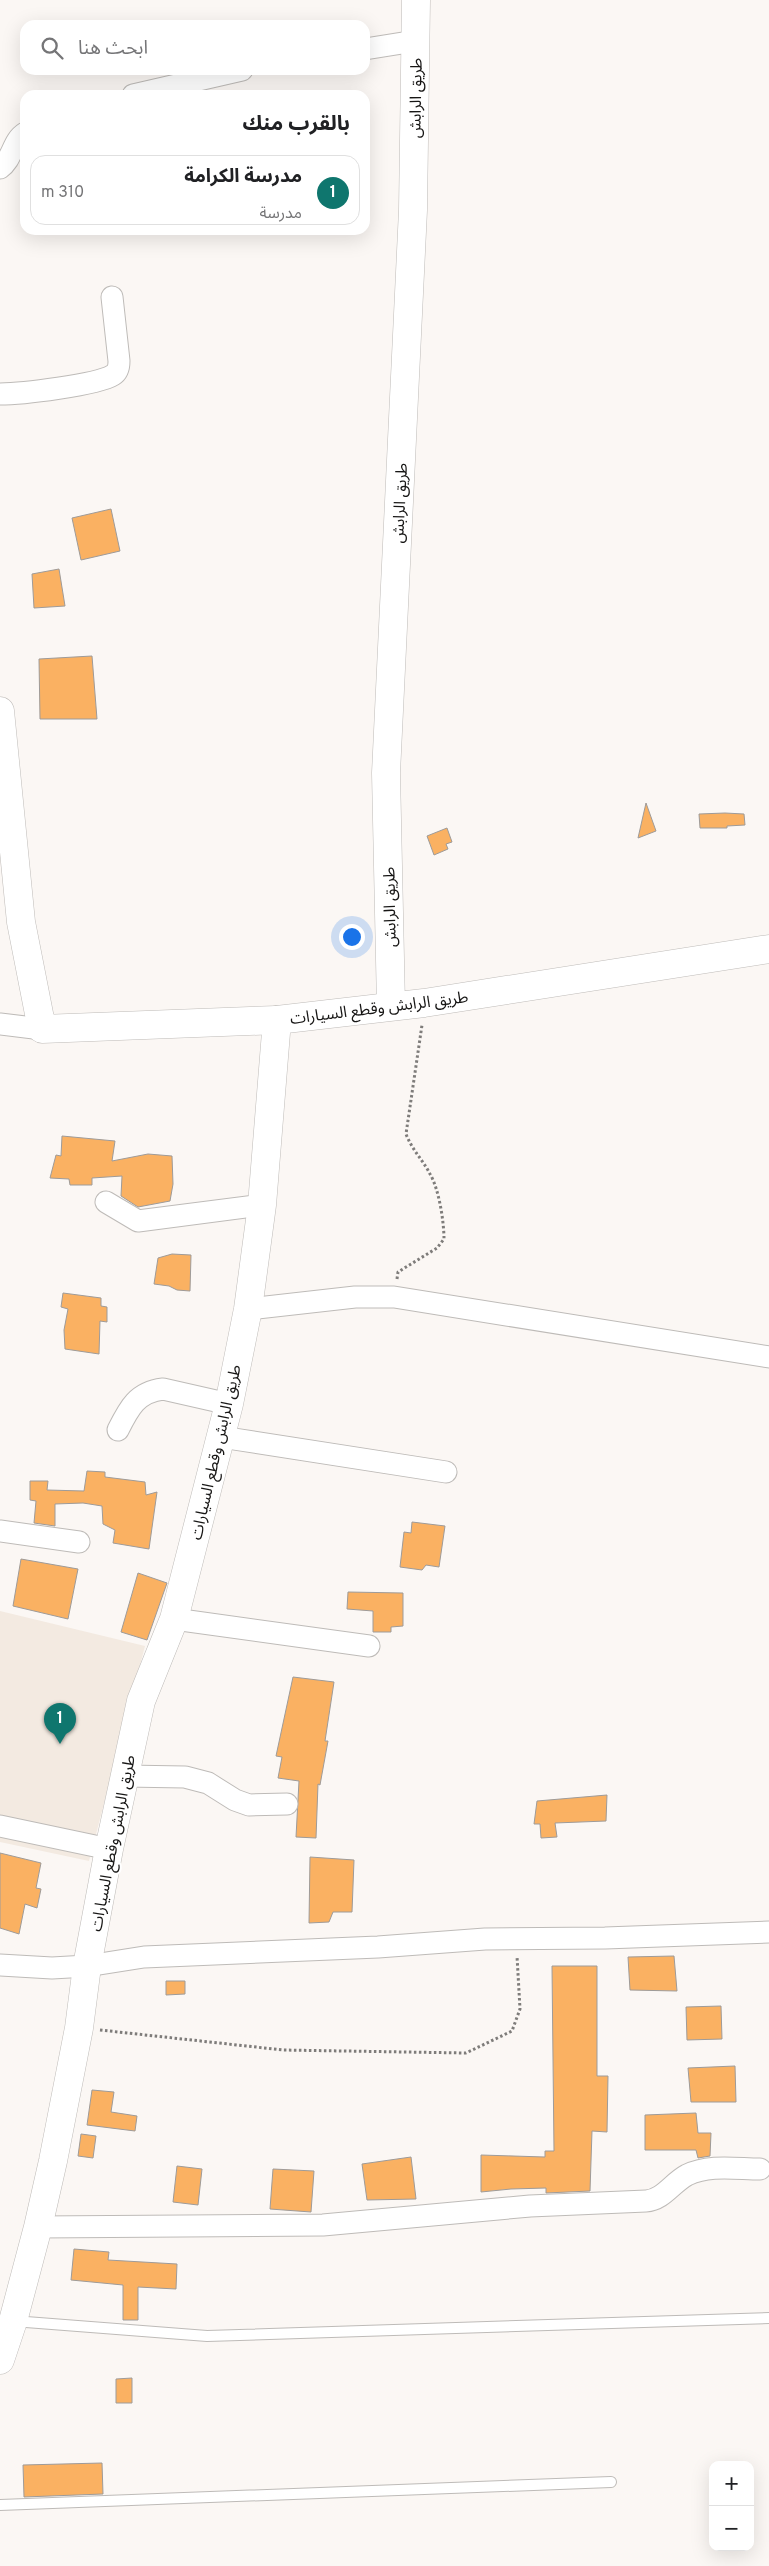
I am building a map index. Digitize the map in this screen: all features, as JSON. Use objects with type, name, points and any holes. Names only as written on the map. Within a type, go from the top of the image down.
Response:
[{"type":"main road","name":"طريق الرابش","points":[[391,1006],[386,773],[413,220],[416,0]]},
{"type":"main road","points":[[0,711],[21,922],[42,1029],[277,1020]]},
{"type":"main road","name":"طريق الرابش وقطع السيارات","points":[[0,2360],[7,2321],[38,2227],[79,2028],[87,1966],[109,1848],[141,1701],[174,1619],[221,1437],[248,1309],[262,1205],[277,1020],[424,1003],[769,949]]},
{"type":"street","points":[[370,48],[416,42]]},
{"type":"street","points":[[155,90],[220,75]]},
{"type":"street","points":[[0,168],[9,161],[13,148],[20,139]]},
{"type":"street","points":[[0,394],[25,393],[93,381],[113,375],[119,369],[119,361],[112,297]]},
{"type":"street","points":[[0,1024],[42,1029]]},
{"type":"street","points":[[106,1202],[138,1220],[262,1205]]},
{"type":"street","points":[[248,1309],[355,1297],[394,1297],[769,1357]]},
{"type":"street","points":[[118,1430],[131,1405],[137,1398],[152,1390],[163,1389],[228,1404]]},
{"type":"street","points":[[221,1437],[446,1472]]},
{"type":"street","points":[[0,1531],[79,1542]]},
{"type":"street","points":[[174,1619],[369,1646]]},
{"type":"street","points":[[125,1776],[185,1777],[208,1783],[235,1800],[249,1805],[287,1804]]},
{"type":"street","points":[[0,1826],[109,1848]]},
{"type":"street","points":[[0,1965],[52,1968],[87,1966],[144,1957],[516,1938],[605,1938],[769,1932]]},
{"type":"street","points":[[38,2227],[323,2225],[530,2206],[653,2201],[680,2179],[697,2171],[760,2168]]},
{"type":"lane","points":[[7,2321],[207,2336],[769,2318]]},
{"type":"lane","points":[[0,2504],[612,2482]]},
{"type":"path","points":[[394,1297],[398,1272],[436,1248],[444,1239],[444,1224],[431,1175],[412,1150],[406,1134],[424,1003]]},
{"type":"path","points":[[79,2028],[283,2050],[466,2053],[512,2031],[520,2009],[516,1938]]},
{"type":"shaded area","points":[[0,1611],[145,1646],[89,1861],[0,1842]]},
{"type":"building","points":[[111,509],[120,551],[81,560],[72,518]]},
{"type":"building","points":[[59,569],[65,606],[34,608],[32,574]]},
{"type":"building","points":[[92,656],[97,719],[40,719],[39,659]]},
{"type":"building","points":[[646,803],[656,831],[638,838]]},
{"type":"building","points":[[699,814],[744,814],[745,825],[727,826],[727,828],[700,828]]},
{"type":"building","points":[[447,828],[452,842],[446,844],[448,849],[434,855],[427,836]]},
{"type":"building","points":[[62,1136],[115,1141],[112,1161],[148,1154],[172,1156],[173,1184],[170,1201],[138,1207],[121,1196],[122,1176],[92,1178],[92,1185],[70,1185],[69,1179],[50,1178],[56,1155],[61,1156]]},
{"type":"building","points":[[172,1254],[191,1255],[190,1291],[154,1284],[158,1258]]},
{"type":"building","points":[[63,1293],[101,1298],[101,1306],[107,1307],[107,1322],[100,1321],[99,1354],[65,1349],[64,1330],[68,1309],[61,1307]]},
{"type":"building","points":[[87,1471],[105,1472],[105,1477],[145,1482],[146,1495],[157,1492],[149,1549],[113,1543],[115,1530],[103,1524],[102,1506],[83,1503],[55,1504],[55,1526],[34,1523],[36,1501],[30,1500],[30,1481],[48,1481],[47,1490],[84,1491]]},
{"type":"building","points":[[412,1522],[445,1526],[439,1567],[426,1565],[422,1570],[400,1567],[404,1532],[411,1533]]},
{"type":"building","points":[[21,1559],[78,1569],[68,1619],[13,1606]]},
{"type":"building","points":[[138,1573],[167,1583],[147,1640],[121,1632]]},
{"type":"building","points":[[348,1592],[403,1593],[403,1626],[391,1627],[391,1632],[373,1632],[373,1611],[347,1609]]},
{"type":"building","points":[[293,1677],[334,1682],[325,1741],[328,1741],[320,1785],[318,1784],[316,1838],[296,1837],[299,1781],[278,1778],[282,1757],[276,1756]]},
{"type":"building","points":[[607,1795],[606,1821],[555,1823],[557,1837],[541,1838],[540,1824],[534,1824],[537,1801]]},
{"type":"building","points":[[0,1853],[41,1863],[36,1888],[41,1889],[37,1908],[25,1904],[19,1934],[0,1928]]},
{"type":"building","points":[[310,1857],[354,1860],[352,1912],[333,1912],[329,1922],[309,1923]]},
{"type":"building","points":[[674,1956],[677,1991],[630,1990],[628,1957]]},
{"type":"building","points":[[552,1966],[597,1966],[597,2076],[608,2076],[607,2132],[592,2131],[590,2191],[546,2193],[546,2188],[481,2192],[481,2155],[545,2157],[545,2151],[554,2151]]},
{"type":"building","points":[[166,1981],[185,1981],[185,1994],[166,1995]]},
{"type":"building","points":[[721,2006],[722,2039],[687,2040],[686,2007]]},
{"type":"building","points":[[735,2066],[736,2102],[691,2102],[688,2068]]},
{"type":"building","points":[[92,2090],[114,2092],[111,2112],[137,2116],[135,2131],[87,2125]]},
{"type":"building","points":[[696,2113],[698,2133],[711,2133],[710,2156],[698,2158],[696,2150],[645,2150],[645,2115]]},
{"type":"building","points":[[81,2134],[96,2136],[93,2158],[78,2156]]},
{"type":"building","points":[[411,2157],[416,2199],[367,2200],[362,2164]]},
{"type":"building","points":[[177,2166],[202,2169],[198,2205],[173,2202]]},
{"type":"building","points":[[273,2169],[314,2171],[311,2212],[270,2209]]},
{"type":"building","points":[[74,2249],[109,2252],[108,2260],[177,2264],[176,2289],[138,2287],[138,2320],[123,2320],[123,2285],[71,2280]]},
{"type":"building","points":[[132,2378],[132,2403],[116,2403],[116,2379]]},
{"type":"building","points":[[102,2463],[103,2494],[24,2497],[23,2465]]},
{"type":"place","name":"مدرسة الكرامة","points":[[60,1744]]}]
